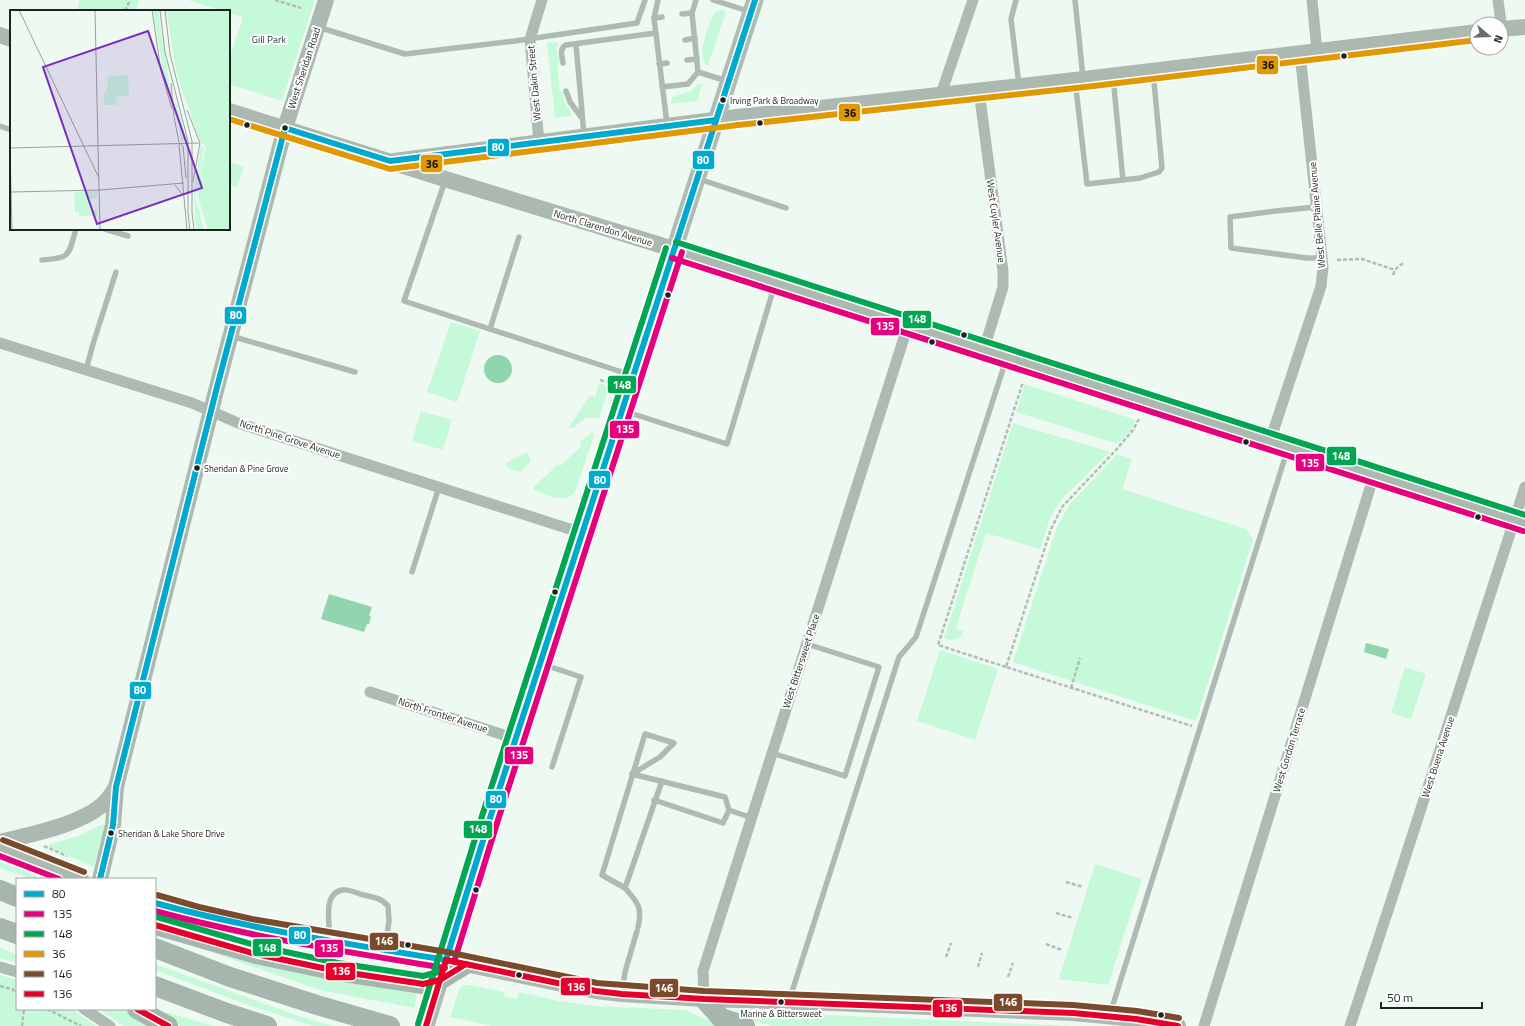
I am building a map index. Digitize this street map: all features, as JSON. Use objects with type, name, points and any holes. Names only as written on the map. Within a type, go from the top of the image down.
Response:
[{"type":"highway","points":[[0,890],[16,897]]},
{"type":"highway","points":[[156,925],[256,954],[337,971],[423,984],[440,980],[466,964]]},
{"type":"highway","points":[[0,928],[16,934]]},
{"type":"highway","points":[[156,948],[230,976],[317,1005],[390,1026]]},
{"type":"highway","points":[[156,986],[227,1013],[267,1026]]},
{"type":"highway","points":[[704,999],[721,1018],[745,1026]]},
{"type":"highway","points":[[139,1010],[168,1026]]},
{"type":"main road","points":[[426,1026],[540,664],[753,6]]},
{"type":"street","name":"West Sheridan Road","points":[[100,878],[113,826],[116,787],[211,411],[285,128],[326,0]]},
{"type":"street","name":"West Dakin Street","points":[[539,143],[530,39],[542,0]]},
{"type":"street","points":[[941,94],[973,0]]},
{"type":"street","points":[[1312,0],[1317,51]]},
{"type":"street","points":[[1498,0],[1500,16]]},
{"type":"street","points":[[1509,28],[1525,26]]},
{"type":"street","points":[[390,161],[716,120],[1079,80],[1469,33]]},
{"type":"street","points":[[0,35],[10,39]]},
{"type":"street","name":"West Belle Plaine Avenue","points":[[1270,441],[1321,286],[1323,267],[1300,54]]},
{"type":"street","name":"West Cuyler Avenue","points":[[979,91],[1003,272],[1003,287],[984,349]]},
{"type":"street","name":"North Clarendon Avenue","points":[[230,110],[674,250],[1520,521]]},
{"type":"street","name":"West Bittersweet Place","points":[[704,999],[703,971],[908,325]]},
{"type":"street","name":"North Pine Grove Avenue","points":[[0,343],[192,403],[238,423],[582,533]]},
{"type":"street","name":"West Gordon Terrace","points":[[1204,1026],[1374,475]]},
{"type":"street","name":"West Buena Avenue","points":[[1350,1026],[1520,521],[1525,488]]},
{"type":"street","name":"North Frontier Avenue","points":[[370,692],[516,739]]},
{"type":"street","name":"West Sheridan Road","points":[[0,842],[51,828],[87,815],[101,806],[116,787]]},
{"type":"street","points":[[0,847],[79,878]]},
{"type":"street","points":[[156,902],[205,917],[330,941],[446,960],[596,991],[704,999],[1005,1010],[1110,1016],[1178,1026]]},
{"type":"street","points":[[0,967],[16,972]]},
{"type":"street","points":[[86,1010],[110,1026]]},
{"type":"lane","points":[[318,27],[405,54],[530,39],[638,23],[645,0]]},
{"type":"lane","points":[[658,0],[654,18],[667,126]]},
{"type":"lane","points":[[662,87],[688,84],[698,72],[692,13],[696,0]]},
{"type":"lane","points":[[713,0],[753,6]]},
{"type":"lane","points":[[1016,0],[1011,18],[1019,86]]},
{"type":"lane","points":[[1075,0],[1079,80],[1088,184],[1140,178],[1159,172],[1162,168],[1153,71]]},
{"type":"lane","points":[[682,14],[692,13]]},
{"type":"lane","points":[[654,18],[662,17]]},
{"type":"lane","points":[[563,63],[563,47],[656,33]]},
{"type":"lane","points":[[685,40],[695,38]]},
{"type":"lane","points":[[657,44],[664,43]]},
{"type":"lane","points":[[576,44],[584,137]]},
{"type":"lane","points":[[687,60],[697,59]]},
{"type":"lane","points":[[659,64],[667,63]]},
{"type":"lane","points":[[698,72],[728,81]]},
{"type":"lane","points":[[1112,76],[1123,180]]},
{"type":"lane","points":[[566,91],[570,102],[582,118]]},
{"type":"lane","points":[[0,126],[10,130]]},
{"type":"lane","points":[[445,179],[404,301],[633,376]]},
{"type":"lane","points":[[697,179],[786,208]]},
{"type":"lane","points":[[1316,207],[1276,210],[1230,217],[1231,248],[1307,258],[1322,258]]},
{"type":"lane","points":[[42,260],[64,256],[68,253],[76,230]]},
{"type":"lane","points":[[108,230],[128,236]]},
{"type":"lane","points":[[490,329],[519,237]]},
{"type":"lane","points":[[86,370],[116,272]]},
{"type":"lane","points":[[622,410],[727,444],[776,283]]},
{"type":"lane","points":[[231,336],[355,372]]},
{"type":"lane","points":[[789,1002],[899,657],[916,637],[1007,357]]},
{"type":"lane","points":[[1110,1016],[1288,447]]},
{"type":"lane","points":[[412,572],[439,487]]},
{"type":"lane","points":[[772,753],[844,776],[879,667],[807,644]]},
{"type":"lane","points":[[540,664],[580,676],[552,767]]},
{"type":"lane","points":[[622,994],[627,966],[641,915],[638,903],[625,888],[602,875],[632,774],[645,734],[674,743],[660,757],[632,774]]},
{"type":"lane","points":[[632,774],[725,797],[729,810],[723,823],[654,800]]},
{"type":"lane","points":[[625,888],[654,800],[662,781]]},
{"type":"lane","points":[[729,810],[752,818]]},
{"type":"lane","points":[[330,941],[330,900],[338,892],[348,890],[380,899],[388,906],[389,921],[384,950]]},
{"type":"path","points":[[125,10],[130,0]]},
{"type":"path","points":[[275,0],[301,8]]},
{"type":"path","points":[[1336,260],[1362,259],[1395,270]]},
{"type":"path","points":[[1393,275],[1399,265],[1405,263]]},
{"type":"path","points":[[600,380],[612,384]]},
{"type":"path","points":[[1023,382],[938,645],[1200,728]]},
{"type":"path","points":[[1006,667],[1050,529],[1062,507],[1102,466],[1133,430],[1139,420]]},
{"type":"path","points":[[1071,688],[1080,658]]},
{"type":"path","points":[[1066,882],[1083,887]]},
{"type":"path","points":[[1056,913],[1073,918]]},
{"type":"path","points":[[946,958],[951,943]]},
{"type":"path","points":[[1046,944],[1062,950]]},
{"type":"path","points":[[978,967],[982,953]]},
{"type":"path","points":[[1008,977],[1013,963]]},
{"type":"path","points":[[0,986],[16,991]]},
{"type":"path","points":[[22,1026],[24,1010]]},
{"type":"path","points":[[49,1010],[80,1026]]},
{"type":"green space","points":[[80,0],[139,0],[136,10],[76,10]]},
{"type":"green space","name":"Gill Park","points":[[188,0],[315,0],[282,101],[230,84],[230,58],[243,17],[230,13],[230,10],[220,10]]},
{"type":"green space","points":[[721,10],[726,11],[708,66],[704,62],[702,49],[714,13]]},
{"type":"green space","points":[[560,42],[558,43],[556,49],[560,63],[557,64],[560,92],[563,92],[564,102],[570,111],[571,116],[555,118],[547,43]]},
{"type":"green space","points":[[698,84],[702,84],[697,101],[671,104],[672,97],[691,91]]},
{"type":"green space","points":[[232,163],[244,167],[237,187],[230,184],[230,170]]},
{"type":"green space","points":[[451,322],[480,331],[457,402],[427,392]]},
{"type":"green space","points":[[599,383],[609,387],[599,418],[586,418],[574,427],[569,427],[590,395],[595,397]]},
{"type":"green space","points":[[1025,384],[1136,420],[1130,431],[1118,444],[1016,412]]},
{"type":"green space","points":[[421,411],[452,420],[443,450],[412,441]]},
{"type":"green space","points":[[1013,423],[1110,452],[1062,499],[1050,518],[1040,549],[986,533],[956,628],[963,631],[961,637],[950,640],[944,638]]},
{"type":"green space","points":[[592,432],[594,435],[576,490],[572,495],[556,498],[534,490],[533,488],[558,464],[560,466],[581,447],[581,441]]},
{"type":"green space","points":[[527,452],[531,461],[520,472],[508,468],[506,463]]},
{"type":"green space","points":[[1117,454],[1132,459],[1122,489],[1246,529],[1253,539],[1196,721],[1013,662],[1057,527],[1070,504]]},
{"type":"green space","points":[[940,650],[998,669],[975,740],[917,721]]},
{"type":"green space","points":[[1405,667],[1426,674],[1411,719],[1391,713]]},
{"type":"green space","points":[[103,824],[105,825],[94,867],[49,847],[49,845],[78,836]]},
{"type":"green space","points":[[0,862],[38,876],[37,878],[29,878],[0,868]]},
{"type":"green space","points":[[1095,864],[1142,879],[1108,985],[1059,979]]},
{"type":"green space","points":[[182,942],[416,992],[416,1001],[414,1008],[320,990]]},
{"type":"green space","points":[[0,947],[16,955],[16,963],[0,958]]},
{"type":"green space","points":[[156,964],[302,1017],[334,1026],[313,1026],[248,1005],[156,970]]},
{"type":"green space","points":[[0,975],[16,980],[16,1010],[72,1010],[96,1026],[0,1026]]},
{"type":"green space","points":[[463,985],[505,992],[504,996],[517,999],[519,992],[558,1001],[596,1006],[685,1010],[721,1026],[492,1026],[450,1017],[460,988]]},
{"type":"green space","points":[[156,1009],[214,1026],[180,1026],[154,1012]]},
{"type":"green space","points":[[100,1010],[124,1010],[154,1026],[123,1026]]},
{"type":"green space","points":[[738,1011],[1072,1026],[773,1026],[735,1016],[733,1012]]},
{"type":"shaded area","points":[[498,355],[508,359],[512,369],[508,379],[498,383],[488,379],[484,369],[488,359]]},
{"type":"shaded area","points":[[329,594],[372,607],[369,616],[371,616],[369,624],[367,624],[364,632],[321,619]]},
{"type":"shaded area","points":[[1366,643],[1389,649],[1386,659],[1364,652]]},
{"type":"transit line","name":"80","points":[[446,960],[490,818],[755,0]]},
{"type":"transit line","name":"36","points":[[230,119],[390,169],[738,125],[1085,87],[1469,41]]},
{"type":"transit line","name":"80","points":[[285,128],[390,161],[716,120]]},
{"type":"transit line","name":"80","points":[[100,878],[113,825],[116,787],[216,391],[285,128]]},
{"type":"transit line","name":"148","points":[[676,242],[1525,515]]},
{"type":"transit line","name":"148","points":[[418,1024],[482,816],[666,248]]},
{"type":"transit line","name":"135","points":[[454,962],[498,820],[682,252]]},
{"type":"transit line","name":"135","points":[[672,258],[1523,531]]},
{"type":"transit line","name":"146","points":[[3,840],[84,872]]},
{"type":"transit line","name":"135","points":[[0,856],[56,878]]},
{"type":"transit line","name":"146","points":[[157,895],[199,907],[252,919],[447,952],[597,983],[704,991],[1073,1005],[1137,1011],[1179,1018]]},
{"type":"transit line","name":"80","points":[[156,903],[227,921],[336,942],[446,960]]},
{"type":"transit line","name":"135","points":[[156,911],[227,929],[335,950],[445,968]]},
{"type":"transit line","name":"148","points":[[157,917],[258,946],[338,963],[423,976],[438,972]]},
{"type":"transit line","name":"136","points":[[156,925],[256,954],[337,971],[423,984],[440,980],[466,964]]},
{"type":"transit line","name":"136","points":[[426,1026],[446,960],[596,991],[622,994],[704,999],[1073,1013],[1136,1019],[1178,1026]]},
{"type":"transit line","name":"136","points":[[139,1010],[168,1026]]},
{"type":"place","name":"Irving Park & Broadway","points":[[723,100]]},
{"type":"place","name":"Sheridan & Pine Grove","points":[[197,468]]},
{"type":"place","name":"Sheridan & Lake Shore Drive","points":[[111,833]]},
{"type":"place","name":"Marine & Bittersweet","points":[[781,1002]]}]
